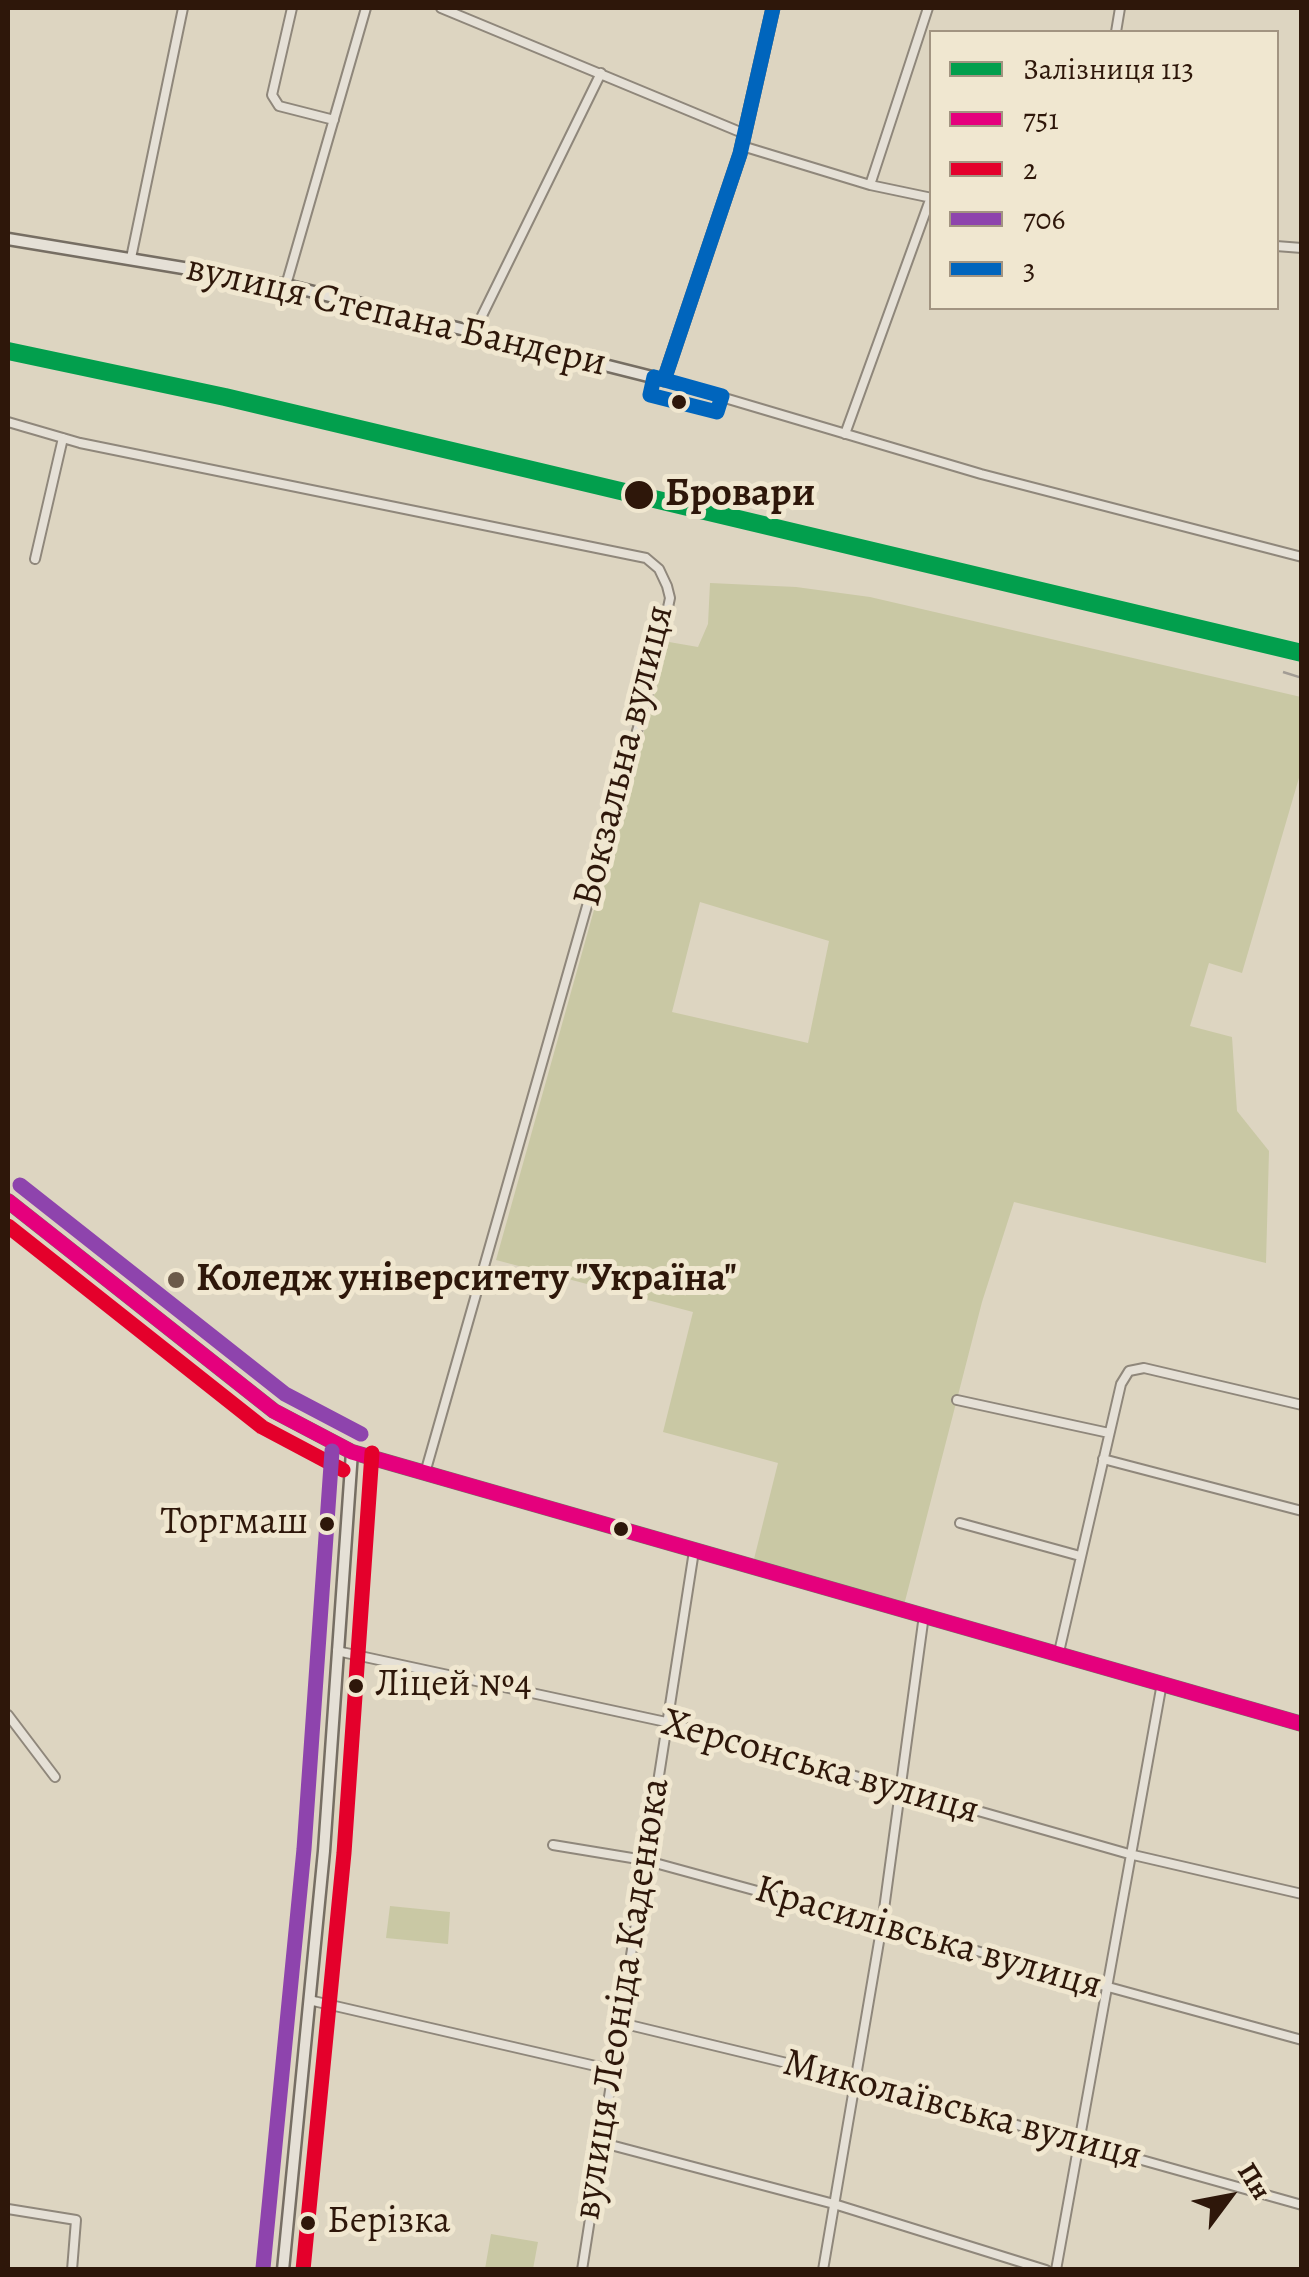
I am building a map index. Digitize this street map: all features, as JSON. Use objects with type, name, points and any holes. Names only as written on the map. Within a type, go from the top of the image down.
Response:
[{"type":"main road","points":[[8,1201],[274,1411],[352,1452],[1302,1724]]},
{"type":"street","points":[[131,258],[183,8]]},
{"type":"street","points":[[292,8],[272,95],[279,106],[334,120]]},
{"type":"street","points":[[286,285],[366,8]]},
{"type":"street","points":[[440,8],[601,73],[743,140],[870,184],[929,198]]},
{"type":"street","points":[[664,380],[743,140],[773,8]]},
{"type":"street","points":[[870,184],[928,8]]},
{"type":"street","points":[[475,330],[601,73]]},
{"type":"street","points":[[845,434],[929,203]]},
{"type":"street","name":"вулиця Степана Бандери","points":[[8,239],[286,285],[475,330],[664,380],[1079,501],[1302,557]]},
{"type":"street","name":"Вокзальна вулиця","points":[[8,422],[63,438],[646,558],[659,569],[667,586],[670,598],[655,668],[425,1474]]},
{"type":"street","points":[[36,560],[63,438]]},
{"type":"street","points":[[1059,1652],[1121,1384],[1129,1371],[1144,1368],[1302,1405]]},
{"type":"street","points":[[957,1400],[1109,1433]]},
{"type":"street","points":[[283,2270],[309,2000],[352,1452]]},
{"type":"street","points":[[1104,1459],[1302,1511]]},
{"type":"street","points":[[960,1524],[1080,1556]]},
{"type":"street","name":"вулиця Леоніда Каденюка","points":[[582,2270],[694,1550]]},
{"type":"street","points":[[823,2270],[882,1924],[924,1615]]},
{"type":"street","name":"Херсонська вулиця","points":[[337,1651],[666,1722],[1129,1854],[1302,1894]]},
{"type":"street","points":[[1056,2270],[1162,1682]]},
{"type":"street","points":[[8,1715],[56,1777]]},
{"type":"street","name":"Красилівська вулиця","points":[[553,1846],[644,1860],[1302,2040]]},
{"type":"street","points":[[309,2000],[614,2070]]},
{"type":"street","name":"Миколаївська вулиця","points":[[621,2023],[853,2079],[1302,2204]]},
{"type":"street","points":[[603,2143],[834,2204],[1046,2270]]},
{"type":"street","points":[[8,2209],[76,2220],[72,2270]]},
{"type":"green space","points":[[710,583],[796,587],[870,597],[1301,697],[1301,771],[1242,973],[1209,963],[1190,1026],[1232,1037],[1237,1111],[1269,1151],[1266,1263],[1014,1202],[982,1302],[903,1609],[752,1567],[778,1463],[663,1432],[693,1312],[496,1260],[669,642],[698,647],[708,624]],"holes":[[[700,902],[829,941],[808,1043],[672,1012]]]},
{"type":"green space","points":[[390,1906],[450,1912],[448,1944],[386,1938]]},
{"type":"green space","points":[[491,2234],[538,2242],[533,2269],[485,2269]]},
{"type":"railway","points":[[1283,672],[1302,678]]},
{"type":"rail line","name":"113","points":[[8,351],[225,397],[1302,653]]},
{"type":"transit line","name":"3","points":[[664,380],[740,154],[773,8]]},
{"type":"transit line","name":"3","points":[[654,377],[722,396],[717,412],[650,395],[654,377]]},
{"type":"transit line","name":"706","points":[[20,1185],[285,1394],[361,1434]]},
{"type":"transit line","name":"751","points":[[8,1201],[274,1411],[352,1452],[1302,1724]]},
{"type":"transit line","name":"2","points":[[8,1226],[262,1427],[343,1470]]},
{"type":"transit line","name":"706","points":[[263,2268],[304,1849],[332,1451]]},
{"type":"transit line","name":"2","points":[[303,2270],[344,1853],[372,1453]]},
{"type":"place","name":"Бровари","points":[[639,495]]},
{"type":"place","name":"Коледж університету \"Україна\"","points":[[176,1280]]},
{"type":"place","name":"Торгмаш","points":[[327,1524]]},
{"type":"place","name":"Ліцей №4","points":[[356,1686]]},
{"type":"place","name":"Берізка","points":[[308,2223]]}]
